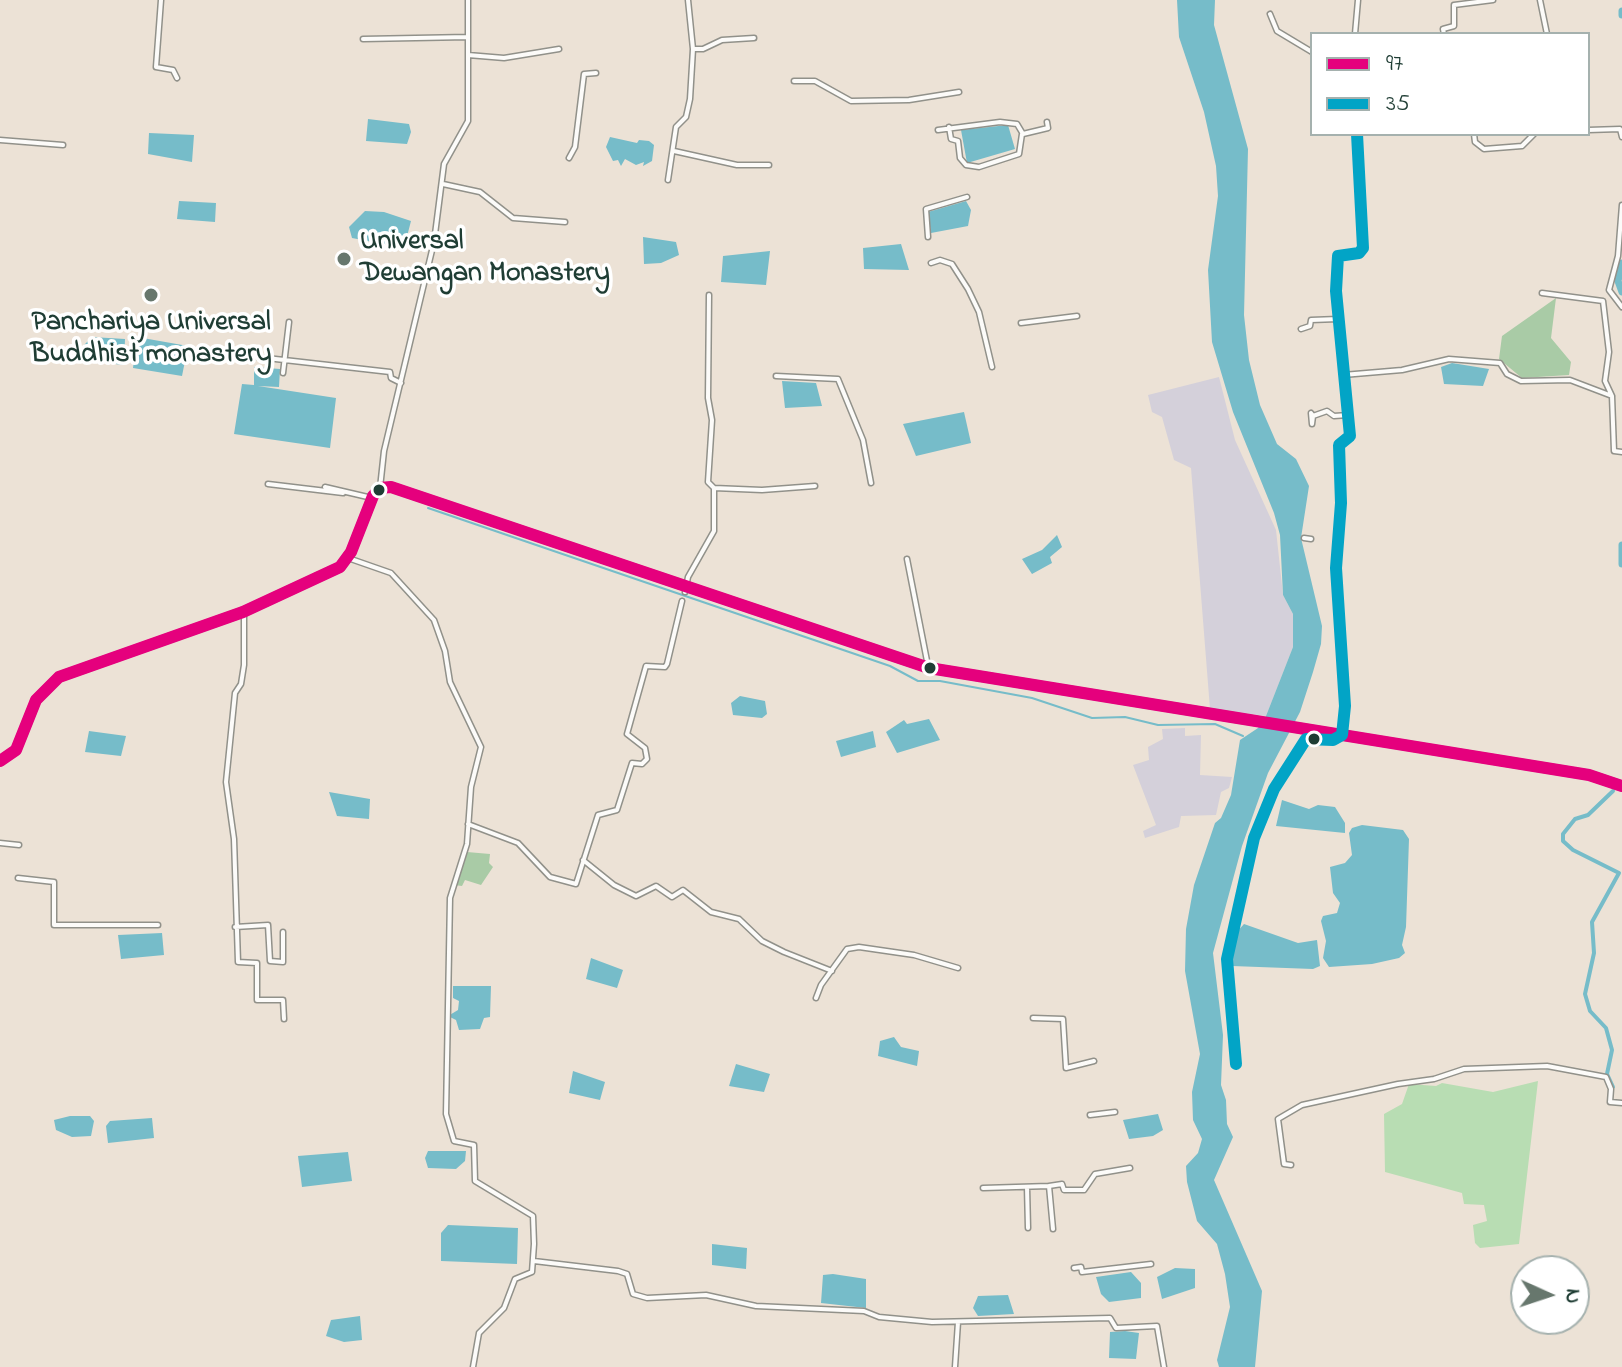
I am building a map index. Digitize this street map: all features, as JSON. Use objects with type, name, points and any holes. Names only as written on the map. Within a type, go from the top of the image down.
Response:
[{"type":"highway","points":[[0,761],[16,750],[36,700],[59,677],[243,612],[335,570],[348,558],[372,498],[380,488],[414,492],[685,588],[929,668],[1258,724],[1589,775],[1622,786]]},
{"type":"street","points":[[161,0],[156,67],[173,70],[177,78]]},
{"type":"street","points":[[380,488],[384,451],[434,242],[444,164],[468,121],[468,0]]},
{"type":"street","points":[[668,180],[676,127],[686,117],[690,99],[693,49],[688,0]]},
{"type":"street","points":[[1355,32],[1358,0]]},
{"type":"street","points":[[1444,32],[1443,29],[1454,26],[1454,5],[1493,0]]},
{"type":"street","points":[[1540,0],[1547,32]]},
{"type":"street","points":[[1270,14],[1277,31],[1310,51]]},
{"type":"street","points":[[363,39],[468,37]]},
{"type":"street","points":[[693,49],[703,49],[722,40],[754,38]]},
{"type":"street","points":[[468,55],[504,58],[559,49]]},
{"type":"street","points":[[569,158],[575,147],[584,74],[596,73]]},
{"type":"street","points":[[794,81],[815,81],[851,101],[909,100],[959,92]]},
{"type":"street","points":[[1022,134],[1048,128],[1047,122]]},
{"type":"street","points":[[938,130],[949,127],[1017,124],[1022,134],[1019,154],[979,167],[966,165],[960,158],[958,141],[951,139],[949,127]]},
{"type":"street","points":[[1590,130],[1620,129],[1622,137]]},
{"type":"street","points":[[1236,1064],[1227,959],[1254,838],[1274,789],[1306,739],[1333,740],[1342,735],[1345,706],[1336,568],[1338,465],[1339,445],[1350,436],[1338,319],[1338,258],[1363,248],[1357,136]]},
{"type":"street","points":[[1474,136],[1475,142],[1484,149],[1522,146],[1532,136]]},
{"type":"street","points":[[0,140],[63,145]]},
{"type":"street","points":[[674,151],[737,165],[769,165]]},
{"type":"street","points":[[443,184],[480,192],[513,218],[565,222]]},
{"type":"street","points":[[928,237],[926,209],[967,197]]},
{"type":"street","points":[[1622,205],[1618,256],[1609,290],[1622,307]]},
{"type":"street","points":[[931,263],[940,260],[952,264],[968,289],[979,312],[992,367]]},
{"type":"street","points":[[1542,293],[1603,301],[1609,352],[1605,381],[1612,396],[1614,451],[1622,452]]},
{"type":"street","points":[[709,295],[708,398],[712,420],[708,482],[714,488],[762,490],[815,486]]},
{"type":"street","points":[[1021,323],[1077,316]]},
{"type":"street","points":[[1301,329],[1310,326],[1311,320],[1338,319]]},
{"type":"street","points":[[283,373],[289,322]]},
{"type":"street","points":[[205,351],[390,372],[391,378],[401,383]]},
{"type":"street","points":[[1343,375],[1402,370],[1449,359],[1500,363],[1507,374],[1521,381],[1570,380],[1612,396]]},
{"type":"street","points":[[776,376],[838,379],[863,440],[871,483]]},
{"type":"street","points":[[1313,416],[1327,411],[1334,416],[1348,415]]},
{"type":"street","points":[[268,484],[372,498]]},
{"type":"street","points":[[325,487],[343,493]]},
{"type":"street","points":[[685,588],[714,531],[714,488]]},
{"type":"street","points":[[348,558],[391,573],[434,620],[445,651],[450,682],[481,747],[471,787],[465,851],[450,898],[445,1032],[448,1125],[454,1141],[474,1145],[475,1183],[533,1216],[534,1261],[532,1272],[515,1279],[504,1308],[479,1333],[473,1367]]},
{"type":"street","points":[[907,559],[929,668]]},
{"type":"street","points":[[468,824],[518,843],[550,877],[576,884],[598,815],[617,810],[632,763],[642,764],[647,759],[645,748],[627,734],[639,702],[646,666],[665,667],[667,664],[682,601]]},
{"type":"street","points":[[243,612],[246,623],[244,665],[241,684],[235,693],[226,782],[234,839],[238,962],[257,963],[257,1000],[283,1000],[284,1019]]},
{"type":"street","points":[[0,843],[19,845]]},
{"type":"street","points":[[583,860],[614,885],[636,896],[656,886],[672,897],[683,890],[711,912],[739,919],[762,941],[832,971]]},
{"type":"street","points":[[18,878],[54,882],[54,925],[158,925]]},
{"type":"street","points":[[235,927],[268,925],[270,961],[283,962],[283,932]]},
{"type":"street","points":[[816,998],[847,949],[859,947],[914,955],[958,968]]},
{"type":"street","points":[[1033,1018],[1063,1019],[1066,1068],[1094,1061]]},
{"type":"street","points":[[1291,1165],[1284,1164],[1278,1119],[1302,1105],[1434,1079],[1464,1069],[1547,1066],[1606,1077],[1611,1089],[1610,1102],[1622,1103]]},
{"type":"street","points":[[1090,1115],[1115,1112]]},
{"type":"street","points":[[983,1188],[1062,1184],[1064,1190],[1084,1190],[1095,1174],[1130,1168]]},
{"type":"street","points":[[1049,1186],[1053,1229]]},
{"type":"street","points":[[1027,1187],[1028,1228]]},
{"type":"street","points":[[534,1261],[618,1271],[627,1274],[633,1294],[647,1298],[706,1295],[756,1306],[864,1311],[909,1321],[1019,1323],[1096,1316],[1110,1318],[1116,1328],[1157,1326],[1164,1367]]},
{"type":"street","points":[[1074,1268],[1081,1267],[1082,1272],[1151,1264]]},
{"type":"street","points":[[955,1367],[958,1322]]},
{"type":"shaded area","points":[[1219,377],[1235,440],[1276,530],[1283,595],[1293,614],[1293,647],[1266,716],[1210,709],[1191,468],[1174,460],[1162,417],[1152,412],[1148,395]]},
{"type":"shaded area","points":[[1185,728],[1185,736],[1201,735],[1200,775],[1232,777],[1229,788],[1221,792],[1216,815],[1181,816],[1179,827],[1145,838],[1143,831],[1156,825],[1133,765],[1149,760],[1148,747],[1163,739],[1162,729]]},
{"type":"green space","points":[[1556,298],[1551,338],[1571,362],[1569,375],[1522,378],[1499,359],[1502,336]]},
{"type":"green space","points":[[467,852],[490,854],[489,863],[493,867],[481,885],[465,880],[462,886],[454,885]]},
{"type":"green space","points":[[1538,1081],[1519,1244],[1480,1248],[1475,1243],[1473,1225],[1487,1221],[1484,1205],[1464,1204],[1462,1193],[1385,1172],[1384,1114],[1402,1104],[1409,1084],[1436,1086],[1442,1083],[1493,1092]]},
{"type":"water","points":[[1177,0],[1215,0],[1214,25],[1248,149],[1244,315],[1249,360],[1260,405],[1277,444],[1296,459],[1309,486],[1301,538],[1322,626],[1321,644],[1300,712],[1268,773],[1242,846],[1213,953],[1223,1035],[1221,1085],[1226,1100],[1227,1124],[1233,1137],[1214,1180],[1262,1291],[1255,1367],[1219,1367],[1217,1360],[1230,1307],[1225,1274],[1217,1244],[1197,1221],[1187,1182],[1186,1166],[1198,1153],[1202,1139],[1193,1120],[1192,1092],[1200,1054],[1185,971],[1186,929],[1194,885],[1215,823],[1221,818],[1231,795],[1240,740],[1258,728],[1266,716],[1293,647],[1293,614],[1283,595],[1280,535],[1274,513],[1233,412],[1212,342],[1208,270],[1218,196],[1216,166],[1204,112],[1179,37]]},
{"type":"water","points":[[368,119],[409,124],[411,132],[407,144],[366,141]]},
{"type":"water","points":[[1008,125],[1015,149],[967,163],[961,130]]},
{"type":"water","points":[[149,133],[194,135],[192,162],[148,154]]},
{"type":"water","points":[[610,137],[637,143],[639,140],[649,141],[654,145],[652,161],[643,166],[644,162],[636,165],[625,159],[621,166],[618,160],[613,161],[606,147]]},
{"type":"water","points":[[179,201],[216,203],[215,222],[177,219]]},
{"type":"water","points":[[966,201],[971,210],[968,226],[931,233],[928,212]]},
{"type":"water","points":[[365,211],[384,212],[411,221],[404,248],[352,238],[349,227]]},
{"type":"water","points":[[643,237],[676,242],[679,255],[661,263],[644,264]]},
{"type":"water","points":[[901,244],[909,270],[864,269],[863,248]]},
{"type":"water","points":[[770,251],[766,285],[721,282],[723,256]]},
{"type":"water","points":[[92,337],[125,339],[124,365],[88,361],[83,346]]},
{"type":"water","points":[[137,337],[188,346],[182,376],[133,368]]},
{"type":"water","points":[[1452,363],[1489,369],[1483,386],[1444,384],[1441,367]]},
{"type":"water","points":[[254,367],[280,369],[279,387],[258,386],[336,398],[330,448],[234,434],[242,384],[254,385]]},
{"type":"water","points":[[782,381],[816,383],[822,406],[785,408]]},
{"type":"water","points":[[964,412],[971,443],[916,456],[903,424]]},
{"type":"water","points":[[1057,535],[1062,547],[1050,557],[1052,563],[1032,574],[1022,559],[1042,550]]},
{"type":"water","points":[[740,696],[765,701],[767,714],[762,718],[733,715],[731,703]]},
{"type":"water","points":[[929,719],[940,740],[897,753],[886,732],[904,720],[907,724]]},
{"type":"water","points":[[89,731],[126,736],[121,756],[85,752]]},
{"type":"water","points":[[873,731],[876,747],[841,757],[836,741]]},
{"type":"water","points":[[329,792],[370,799],[369,819],[337,816]]},
{"type":"water","points":[[1282,800],[1309,809],[1318,805],[1335,807],[1345,823],[1345,833],[1276,826]]},
{"type":"water","points":[[1362,825],[1403,830],[1409,839],[1406,927],[1402,945],[1405,953],[1399,958],[1372,964],[1329,967],[1323,958],[1326,941],[1321,921],[1323,916],[1337,913],[1340,903],[1333,893],[1330,867],[1345,863],[1352,855],[1349,833],[1352,828]]},
{"type":"water","points":[[1244,924],[1298,943],[1317,940],[1320,966],[1313,969],[1232,966],[1231,949],[1235,934]]},
{"type":"water","points":[[162,933],[164,955],[121,959],[118,935]]},
{"type":"water","points":[[591,958],[623,970],[617,988],[586,979]]},
{"type":"water","points":[[453,986],[491,986],[490,1017],[484,1018],[480,1029],[459,1030],[456,1020],[448,1016],[458,1010],[459,1001],[453,998]]},
{"type":"water","points":[[894,1037],[901,1047],[919,1051],[917,1066],[878,1056],[880,1041]]},
{"type":"water","points":[[736,1064],[770,1074],[764,1092],[729,1086]]},
{"type":"water","points":[[573,1071],[605,1082],[600,1100],[569,1093]]},
{"type":"water","points":[[1158,1114],[1163,1130],[1153,1136],[1129,1139],[1123,1120]]},
{"type":"water","points":[[90,1116],[94,1121],[91,1136],[72,1137],[56,1130],[54,1120]]},
{"type":"water","points":[[152,1118],[154,1138],[108,1143],[106,1126],[110,1121]]},
{"type":"water","points":[[428,1151],[466,1151],[465,1161],[456,1169],[428,1168],[425,1158]]},
{"type":"water","points":[[348,1152],[352,1181],[302,1187],[298,1156]]},
{"type":"water","points":[[448,1225],[518,1228],[517,1264],[441,1261],[441,1233]]},
{"type":"water","points":[[712,1244],[747,1248],[746,1269],[712,1265]]},
{"type":"water","points":[[1175,1268],[1195,1269],[1195,1288],[1162,1299],[1157,1277]]},
{"type":"water","points":[[1131,1272],[1141,1283],[1141,1298],[1109,1302],[1101,1294],[1096,1277]]},
{"type":"water","points":[[823,1275],[866,1279],[866,1308],[821,1303]]},
{"type":"water","points":[[1008,1295],[1014,1314],[978,1316],[973,1308],[978,1296]]},
{"type":"water","points":[[360,1316],[362,1340],[344,1342],[326,1336],[331,1320]]},
{"type":"water","points":[[1110,1332],[1139,1333],[1136,1359],[1109,1358]]},
{"type":"waterway","points":[[1622,263],[1618,281],[1622,292]]},
{"type":"waterway","points":[[428,508],[890,666],[918,681],[940,681],[1032,698],[1092,718],[1125,717],[1158,725],[1215,724],[1243,736]]},
{"type":"waterway","points":[[1622,545],[1622,564]]},
{"type":"waterway","points":[[1613,791],[1588,815],[1575,819],[1563,834],[1563,841],[1573,850],[1619,873],[1592,922],[1594,953],[1585,994],[1590,1011],[1606,1028],[1612,1050],[1607,1074],[1613,1087]]},
{"type":"transit line","name":"35","points":[[1236,1064],[1227,959],[1254,838],[1274,789],[1306,739],[1333,740],[1342,735],[1345,706],[1336,568],[1341,503],[1339,445],[1350,436],[1336,291],[1338,256],[1359,253],[1363,248],[1357,136]]},
{"type":"transit line","name":"97","points":[[0,761],[16,750],[36,700],[59,677],[243,612],[340,567],[351,552],[373,496],[380,488],[391,487],[929,668],[1589,775],[1622,786]]},
{"type":"place","name":"Universal Dewangan Monastery","points":[[344,259]]},
{"type":"place","name":"Panchariya Universal Buddhist monastery","points":[[151,295]]}]
